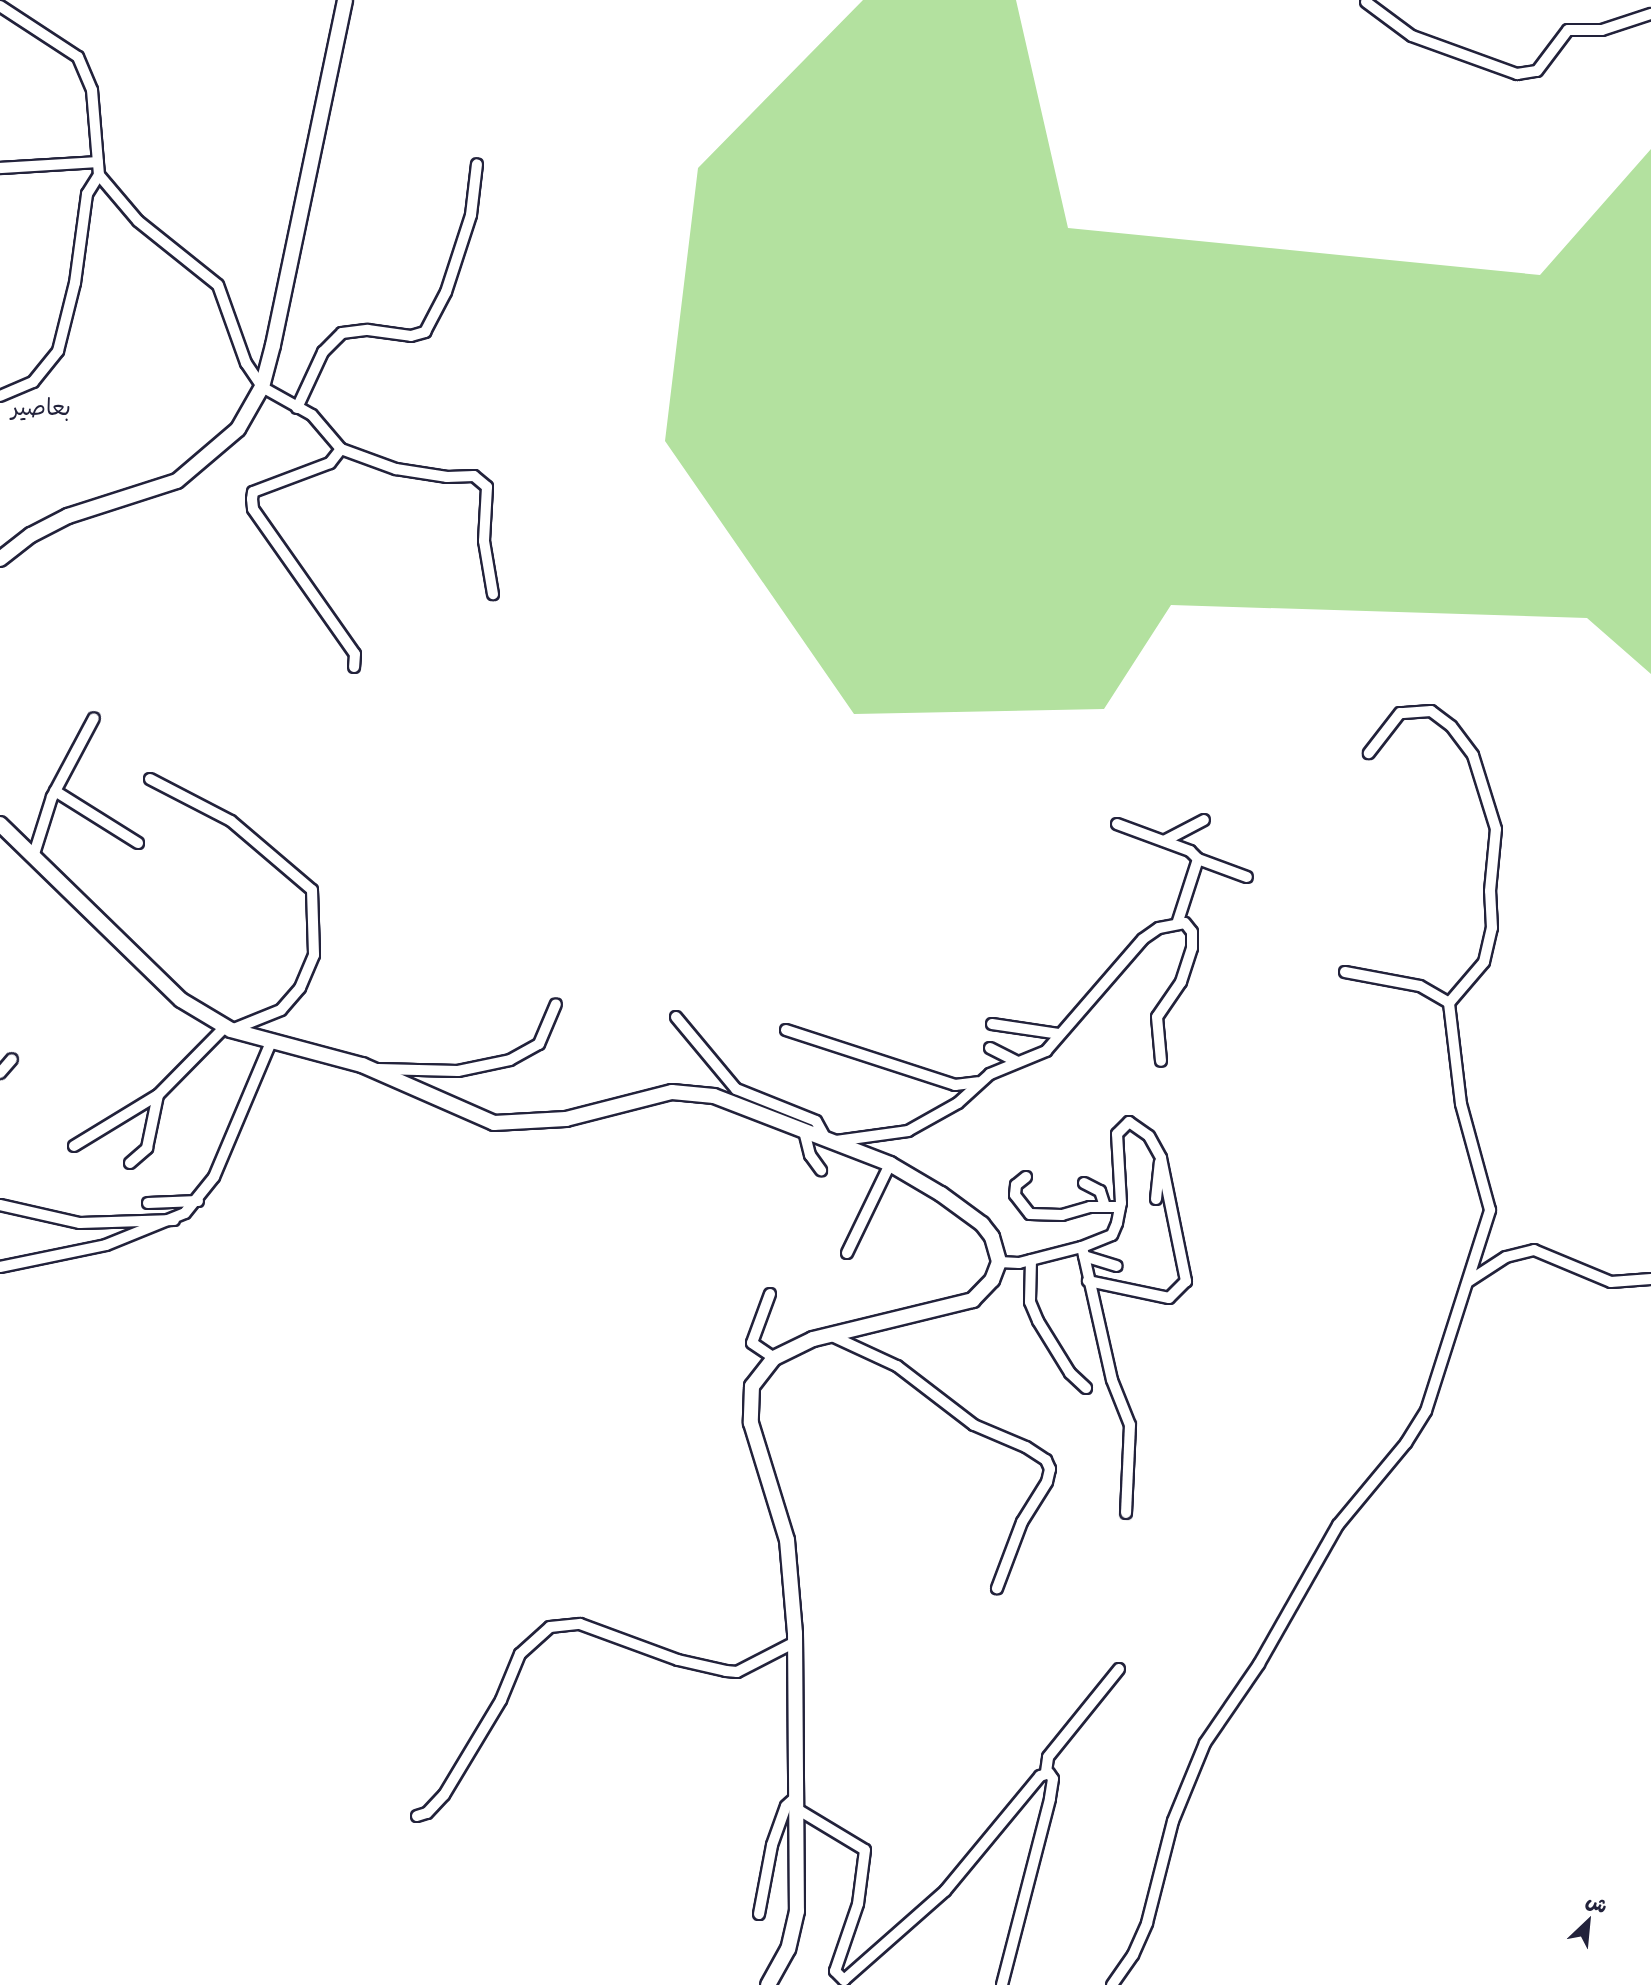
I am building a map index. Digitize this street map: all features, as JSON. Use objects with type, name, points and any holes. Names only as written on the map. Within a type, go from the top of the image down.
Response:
[{"type":"street","points":[[0,559],[31,535],[68,516],[177,481],[193,472],[239,429],[262,387],[345,0]]},
{"type":"street","points":[[1366,2],[1412,36],[1517,74],[1537,71],[1568,30],[1602,30],[1651,14]]},
{"type":"street","points":[[0,6],[73,52],[82,64],[95,104],[99,174],[138,221],[218,285],[246,363],[262,387],[312,415],[341,449],[396,469],[480,480],[488,495],[484,541],[493,594]]},
{"type":"street","points":[[0,168],[98,162]]},
{"type":"street","points":[[297,408],[323,352],[342,333],[368,330],[411,336],[425,332],[446,292],[471,215],[477,163]]},
{"type":"street","points":[[0,396],[33,382],[58,351],[75,283],[87,194],[99,174]]},
{"type":"street","points":[[341,449],[330,463],[253,492],[252,499],[253,509],[355,654],[354,667]]},
{"type":"street","points":[[1112,1985],[1133,1955],[1147,1923],[1173,1821],[1194,1764],[1259,1664],[1317,1557],[1426,1411],[1490,1210],[1461,1104],[1448,1003],[1484,962],[1492,928],[1490,891],[1496,829],[1473,755],[1451,726],[1431,711],[1401,713],[1369,753]]},
{"type":"street","points":[[34,854],[55,791],[94,718]]},
{"type":"street","points":[[74,1146],[158,1095],[228,1028],[281,1010],[304,981],[317,937],[312,890],[231,821],[150,779]]},
{"type":"street","points":[[55,791],[138,843]]},
{"type":"street","points":[[1164,841],[1204,820]]},
{"type":"street","points":[[0,824],[181,999],[228,1028],[370,1069],[494,1123],[566,1119],[690,1091],[890,1164],[982,1224],[999,1262]]},
{"type":"street","points":[[1117,824],[1247,877]]},
{"type":"street","points":[[1177,924],[1198,859]]},
{"type":"street","points":[[786,1030],[955,1085],[978,1082],[1046,1051],[1143,939],[1159,928],[1185,923],[1193,938],[1181,982],[1157,1017],[1161,1060]]},
{"type":"street","points":[[1345,972],[1420,986],[1448,1003]]},
{"type":"street","points":[[370,1069],[458,1071],[510,1060],[539,1044],[556,1004]]},
{"type":"street","points":[[676,1017],[736,1089],[816,1121],[829,1140]]},
{"type":"street","points":[[992,1024],[1060,1034]]},
{"type":"street","points":[[0,1267],[106,1245],[174,1220],[198,1201],[219,1167],[271,1042]]},
{"type":"street","points":[[990,1048],[1018,1062]]},
{"type":"street","points":[[0,1073],[12,1059]]},
{"type":"street","points":[[829,1140],[908,1131],[958,1103],[978,1082]]},
{"type":"street","points":[[130,1163],[147,1148],[158,1095]]},
{"type":"street","points":[[999,1262],[1031,1260],[1083,1251],[1112,1235],[1120,1207],[1115,1150],[1121,1126],[1129,1122],[1138,1127],[1161,1158],[1186,1281],[1169,1298],[1088,1280]]},
{"type":"street","points":[[804,1131],[810,1155],[821,1170]]},
{"type":"street","points":[[1156,1199],[1161,1158]]},
{"type":"street","points":[[847,1253],[890,1164]]},
{"type":"street","points":[[1026,1177],[1016,1185],[1015,1195],[1030,1214],[1062,1215],[1105,1206],[1120,1207]]},
{"type":"street","points":[[1084,1183],[1100,1191],[1105,1206]]},
{"type":"street","points":[[148,1203],[198,1201]]},
{"type":"street","points":[[0,1205],[80,1223],[174,1220]]},
{"type":"street","points":[[1469,1282],[1506,1257],[1534,1250],[1611,1282],[1651,1279]]},
{"type":"street","points":[[1083,1251],[1112,1380],[1130,1425],[1126,1513]]},
{"type":"street","points":[[1083,1251],[1116,1266]]},
{"type":"street","points":[[1031,1260],[1030,1302],[1038,1321],[1070,1373],[1086,1388]]},
{"type":"street","points":[[768,1985],[795,1928],[795,1642],[787,1540],[750,1414],[756,1376],[774,1358],[832,1335],[959,1306],[982,1292],[999,1262]]},
{"type":"street","points":[[770,1294],[752,1343],[774,1358]]},
{"type":"street","points":[[832,1335],[897,1366],[974,1425],[1026,1447],[1046,1460],[1050,1469],[1047,1482],[1022,1522],[997,1588]]},
{"type":"street","points":[[417,1816],[427,1813],[444,1795],[500,1700],[520,1654],[550,1627],[580,1624],[678,1660],[737,1672],[795,1642]]},
{"type":"street","points":[[759,1914],[772,1845],[786,1806],[797,1803],[865,1850],[858,1904],[836,1969],[844,1980],[945,1891],[1046,1772],[1048,1757],[1119,1669]]},
{"type":"street","points":[[1002,1985],[1053,1786],[1052,1775],[1046,1772]]},
{"type":"green space","points":[[863,0],[1016,0],[1068,228],[1540,275],[1651,149],[1651,674],[1587,618],[1171,605],[1104,709],[854,714],[665,441],[698,168]]},
{"type":"district","name":"بعاصير","points":[[41,407]]}]
